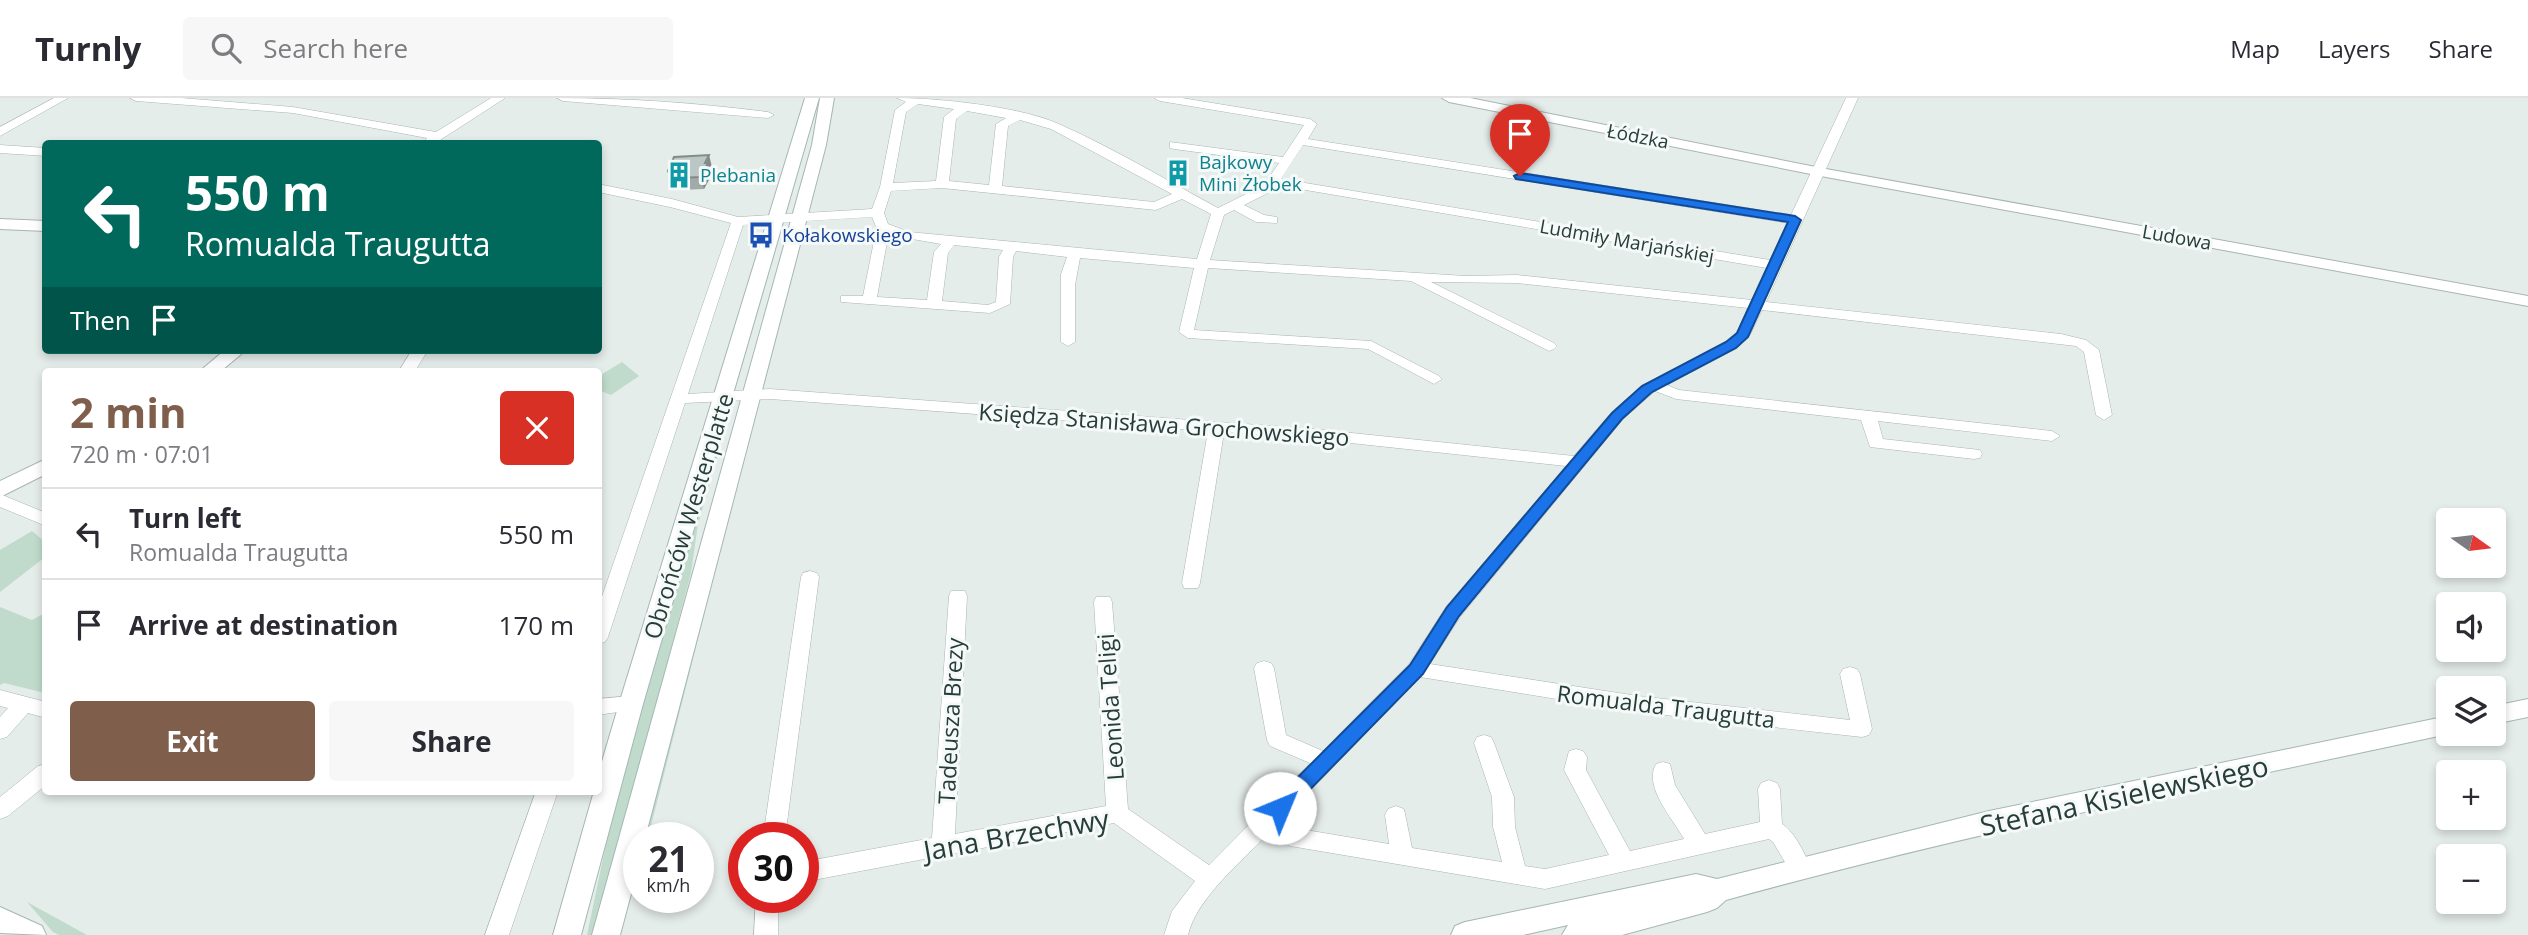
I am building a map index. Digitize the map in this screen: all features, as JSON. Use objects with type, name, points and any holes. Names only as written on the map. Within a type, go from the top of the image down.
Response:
[{"type":"main road","name":"Obrońców Westerplatte","points":[[567,935],[631,704],[812,98]]},
{"type":"main road","name":"Obrońców Westerplatte","points":[[606,935],[819,145],[827,98]]},
{"type":"main road","name":"Łódzka","points":[[1449,98],[1821,172]]},
{"type":"main road","name":"Ludowa","points":[[1821,172],[2528,301]]},
{"type":"main road","points":[[0,224],[42,226]]},
{"type":"main road","points":[[213,368],[232,354]]},
{"type":"main road","points":[[0,490],[42,467]]},
{"type":"main road","points":[[2506,713],[2528,708]]},
{"type":"main road","name":"Stefana Kisielewskiego","points":[[1576,935],[1707,900],[1717,891],[1800,867],[2124,793],[2436,728]]},
{"type":"main road","points":[[0,919],[32,935]]},
{"type":"main road","name":"Stefana Kisielewskiego","points":[[1465,935],[1633,919]]},
{"type":"street","points":[[0,132],[62,98]]},
{"type":"street","points":[[136,98],[284,108],[437,136]]},
{"type":"street","points":[[431,140],[499,98]]},
{"type":"street","points":[[563,98],[768,115]]},
{"type":"street","points":[[1160,98],[1306,121],[1311,124],[1268,188],[1237,206],[1218,213],[1055,126],[1019,116],[910,99],[901,110],[886,187],[877,213],[882,226],[892,232],[1012,247],[1202,264],[1412,277],[1517,279],[2073,340],[2091,350],[2104,415]]},
{"type":"street","points":[[1176,935],[1180,918],[1209,879],[1416,669],[1453,612],[1617,416],[1653,385],[1731,345],[1743,335],[1773,265],[1821,172],[1852,98]]},
{"type":"street","points":[[942,184],[950,117],[965,108]]},
{"type":"street","points":[[995,190],[1002,124],[1019,116]]},
{"type":"street","points":[[1300,141],[1795,220]]},
{"type":"street","points":[[1174,145],[1287,161]]},
{"type":"street","points":[[0,149],[42,152]]},
{"type":"street","name":"Ludmiły Marjańskiej","points":[[1273,181],[1773,265]]},
{"type":"street","points":[[886,187],[942,184],[1156,206],[1182,194]]},
{"type":"street","points":[[602,189],[672,203],[738,221],[877,213]]},
{"type":"street","points":[[1237,206],[1261,219],[1272,220]]},
{"type":"street","points":[[1218,213],[1202,264],[1186,332],[1193,335],[1371,345],[1434,379]]},
{"type":"street","points":[[602,624],[738,221]]},
{"type":"street","points":[[869,300],[881,241],[892,232]]},
{"type":"street","points":[[934,305],[941,252],[950,241]]},
{"type":"street","points":[[846,299],[990,309],[1003,304],[1006,257],[1012,247]]},
{"type":"street","points":[[1068,342],[1069,263],[1075,253]]},
{"type":"street","points":[[1412,277],[1549,346]]},
{"type":"street","points":[[1653,385],[1676,394],[2052,436]]},
{"type":"street","name":"Księdza Stanisława Grochowskiego","points":[[678,399],[750,394],[1217,426],[1578,461]]},
{"type":"street","points":[[1868,414],[1876,443],[1974,454]]},
{"type":"street","points":[[1191,583],[1217,426]]},
{"type":"street","points":[[0,500],[42,518]]},
{"type":"street","points":[[776,822],[810,577]]},
{"type":"street","name":"Tadeusza Brezy","points":[[943,846],[958,596]]},
{"type":"street","name":"Leonida Teligi","points":[[1103,602],[1117,813]]},
{"type":"street","points":[[1264,668],[1277,740],[1326,761]]},
{"type":"street","name":"Romualda Traugutta","points":[[1416,669],[1638,704],[1862,729],[1850,674]]},
{"type":"street","points":[[0,698],[42,709]]},
{"type":"street","points":[[602,708],[631,704]]},
{"type":"street","points":[[0,731],[23,705]]},
{"type":"street","points":[[1484,743],[1503,797],[1504,827],[1516,874]]},
{"type":"street","points":[[1576,757],[1575,770],[1623,860]]},
{"type":"street","points":[[1663,770],[1664,786],[1699,844]]},
{"type":"street","points":[[0,810],[42,775]]},
{"type":"street","points":[[1769,789],[1772,829]]},
{"type":"street","points":[[497,935],[546,795]]},
{"type":"street","name":"Jana Brzechwy","points":[[819,869],[1117,813],[1209,879]]},
{"type":"street","points":[[1396,815],[1402,855]]},
{"type":"street","points":[[1265,823],[1290,836],[1545,879],[1772,829],[1781,835],[1800,867]]},
{"type":"street","points":[[766,935],[767,913]]},
{"type":"green space","points":[[622,362],[639,376],[611,395],[602,391],[602,374]]},
{"type":"green space","points":[[723,420],[728,420],[698,524],[691,573],[595,935],[587,935],[617,792]]},
{"type":"green space","points":[[753,420],[652,822],[643,822]]},
{"type":"green space","points":[[32,531],[42,539],[42,559],[0,592],[0,550]]},
{"type":"green space","points":[[0,607],[32,620],[42,615],[42,692],[4,683],[0,685]]},
{"type":"green space","points":[[27,902],[87,935],[59,935],[53,932]]},
{"type":"building","points":[[709,155],[701,177],[677,178],[678,176],[670,175],[668,171],[674,157]]},
{"type":"place","name":"Bajkowy Mini Żłobek","points":[[1178,173]]},
{"type":"place","name":"Plebania","points":[[679,175]]},
{"type":"place","name":"Kołakowskiego","points":[[761,235]]},
{"type":"route","points":[[1280,808],[1416,669],[1453,612],[1617,416],[1647,389],[1731,345],[1743,335],[1751,323],[1773,265],[1795,220],[1520,176]]}]
